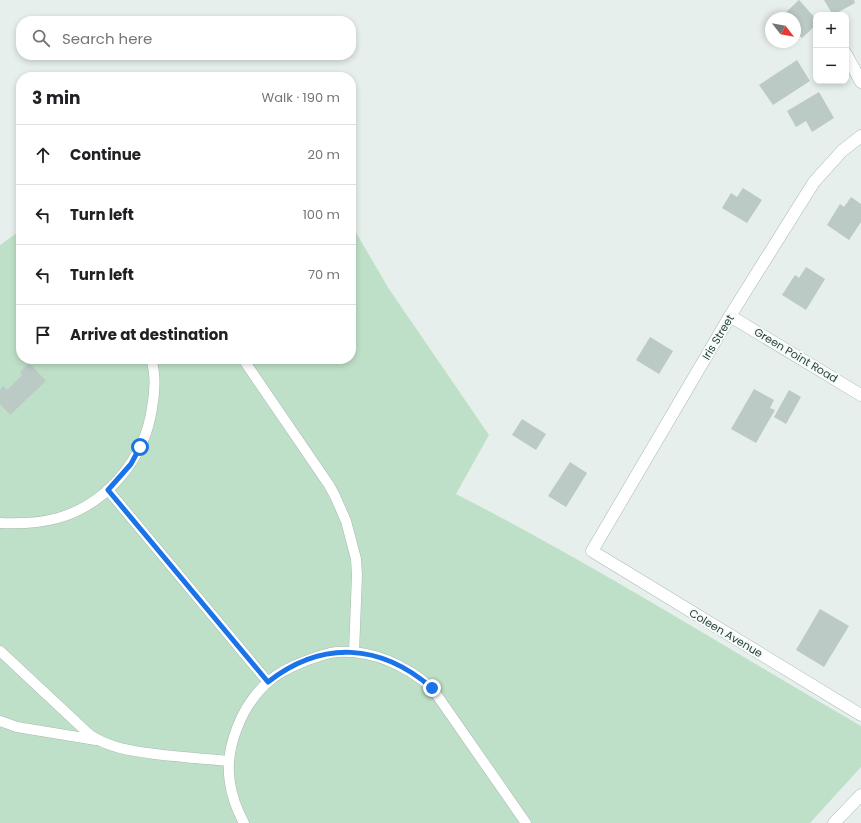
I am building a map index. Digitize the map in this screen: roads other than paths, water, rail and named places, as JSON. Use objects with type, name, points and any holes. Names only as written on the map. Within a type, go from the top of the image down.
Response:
[{"type":"street","points":[[849,60],[861,82]]},
{"type":"street","name":"Iris Street","points":[[592,550],[730,316],[814,182],[842,151],[861,136]]},
{"type":"street","name":"Green Point Road","points":[[730,316],[861,395]]},
{"type":"street","name":"Coleen Avenue","points":[[592,550],[861,715]]},
{"type":"street","points":[[834,823],[861,795]]},
{"type":"lane","points":[[0,523],[30,523],[58,518],[86,505],[108,490],[131,464],[148,427],[151,417],[154,390],[152,364]]},
{"type":"lane","points":[[246,364],[329,485],[346,521],[356,559],[357,575],[354,652]]},
{"type":"lane","points":[[108,490],[268,682]]},
{"type":"lane","points":[[0,651],[90,735],[98,740],[107,744],[138,751],[229,762]]},
{"type":"lane","points":[[244,823],[231,790],[229,762],[233,742],[243,715],[255,697],[268,682],[286,670],[316,656],[336,652],[354,652],[374,656],[396,664],[413,673],[432,688],[526,823]]},
{"type":"lane","points":[[0,721],[17,727],[98,740]]}]
